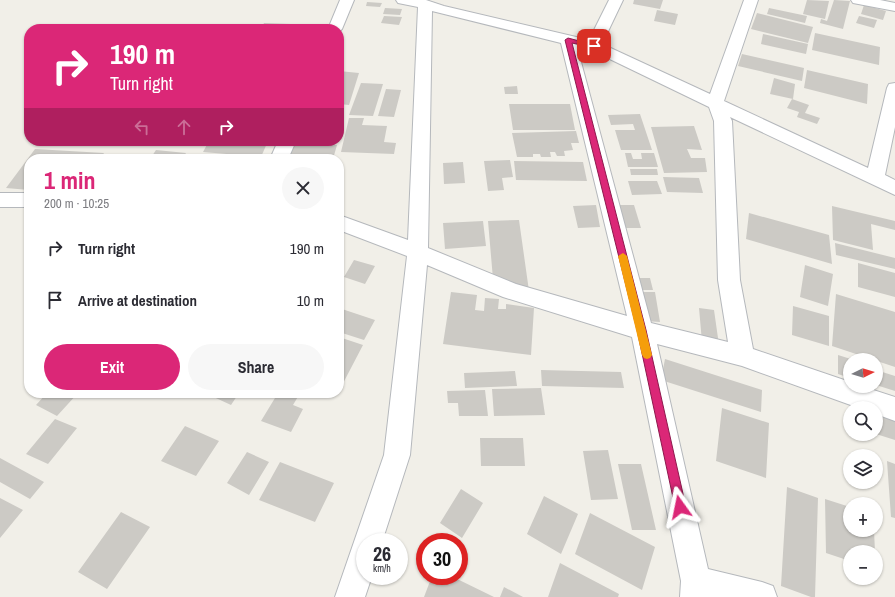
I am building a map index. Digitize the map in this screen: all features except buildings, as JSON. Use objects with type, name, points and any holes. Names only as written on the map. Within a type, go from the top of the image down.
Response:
[{"type":"street","points":[[337,24],[347,0]]},
{"type":"street","points":[[403,0],[434,4],[594,46],[895,188]]},
{"type":"street","points":[[594,46],[616,0]]},
{"type":"street","points":[[742,356],[729,280],[723,121],[715,102],[751,0]]},
{"type":"street","points":[[858,0],[895,8]]},
{"type":"street","points":[[371,533],[397,455],[418,252],[434,4]]},
{"type":"street","points":[[568,40],[642,330],[696,589],[762,597]]},
{"type":"street","points":[[875,178],[895,88]]},
{"type":"street","points":[[0,200],[24,200]]},
{"type":"street","points":[[344,224],[418,252],[511,291],[642,330],[742,356],[895,409]]},
{"type":"street","points":[[350,597],[356,579]]},
{"type":"slow traffic","points":[[623,256],[647,355]]},
{"type":"route","points":[[594,46],[568,40],[642,330],[680,507]]}]
